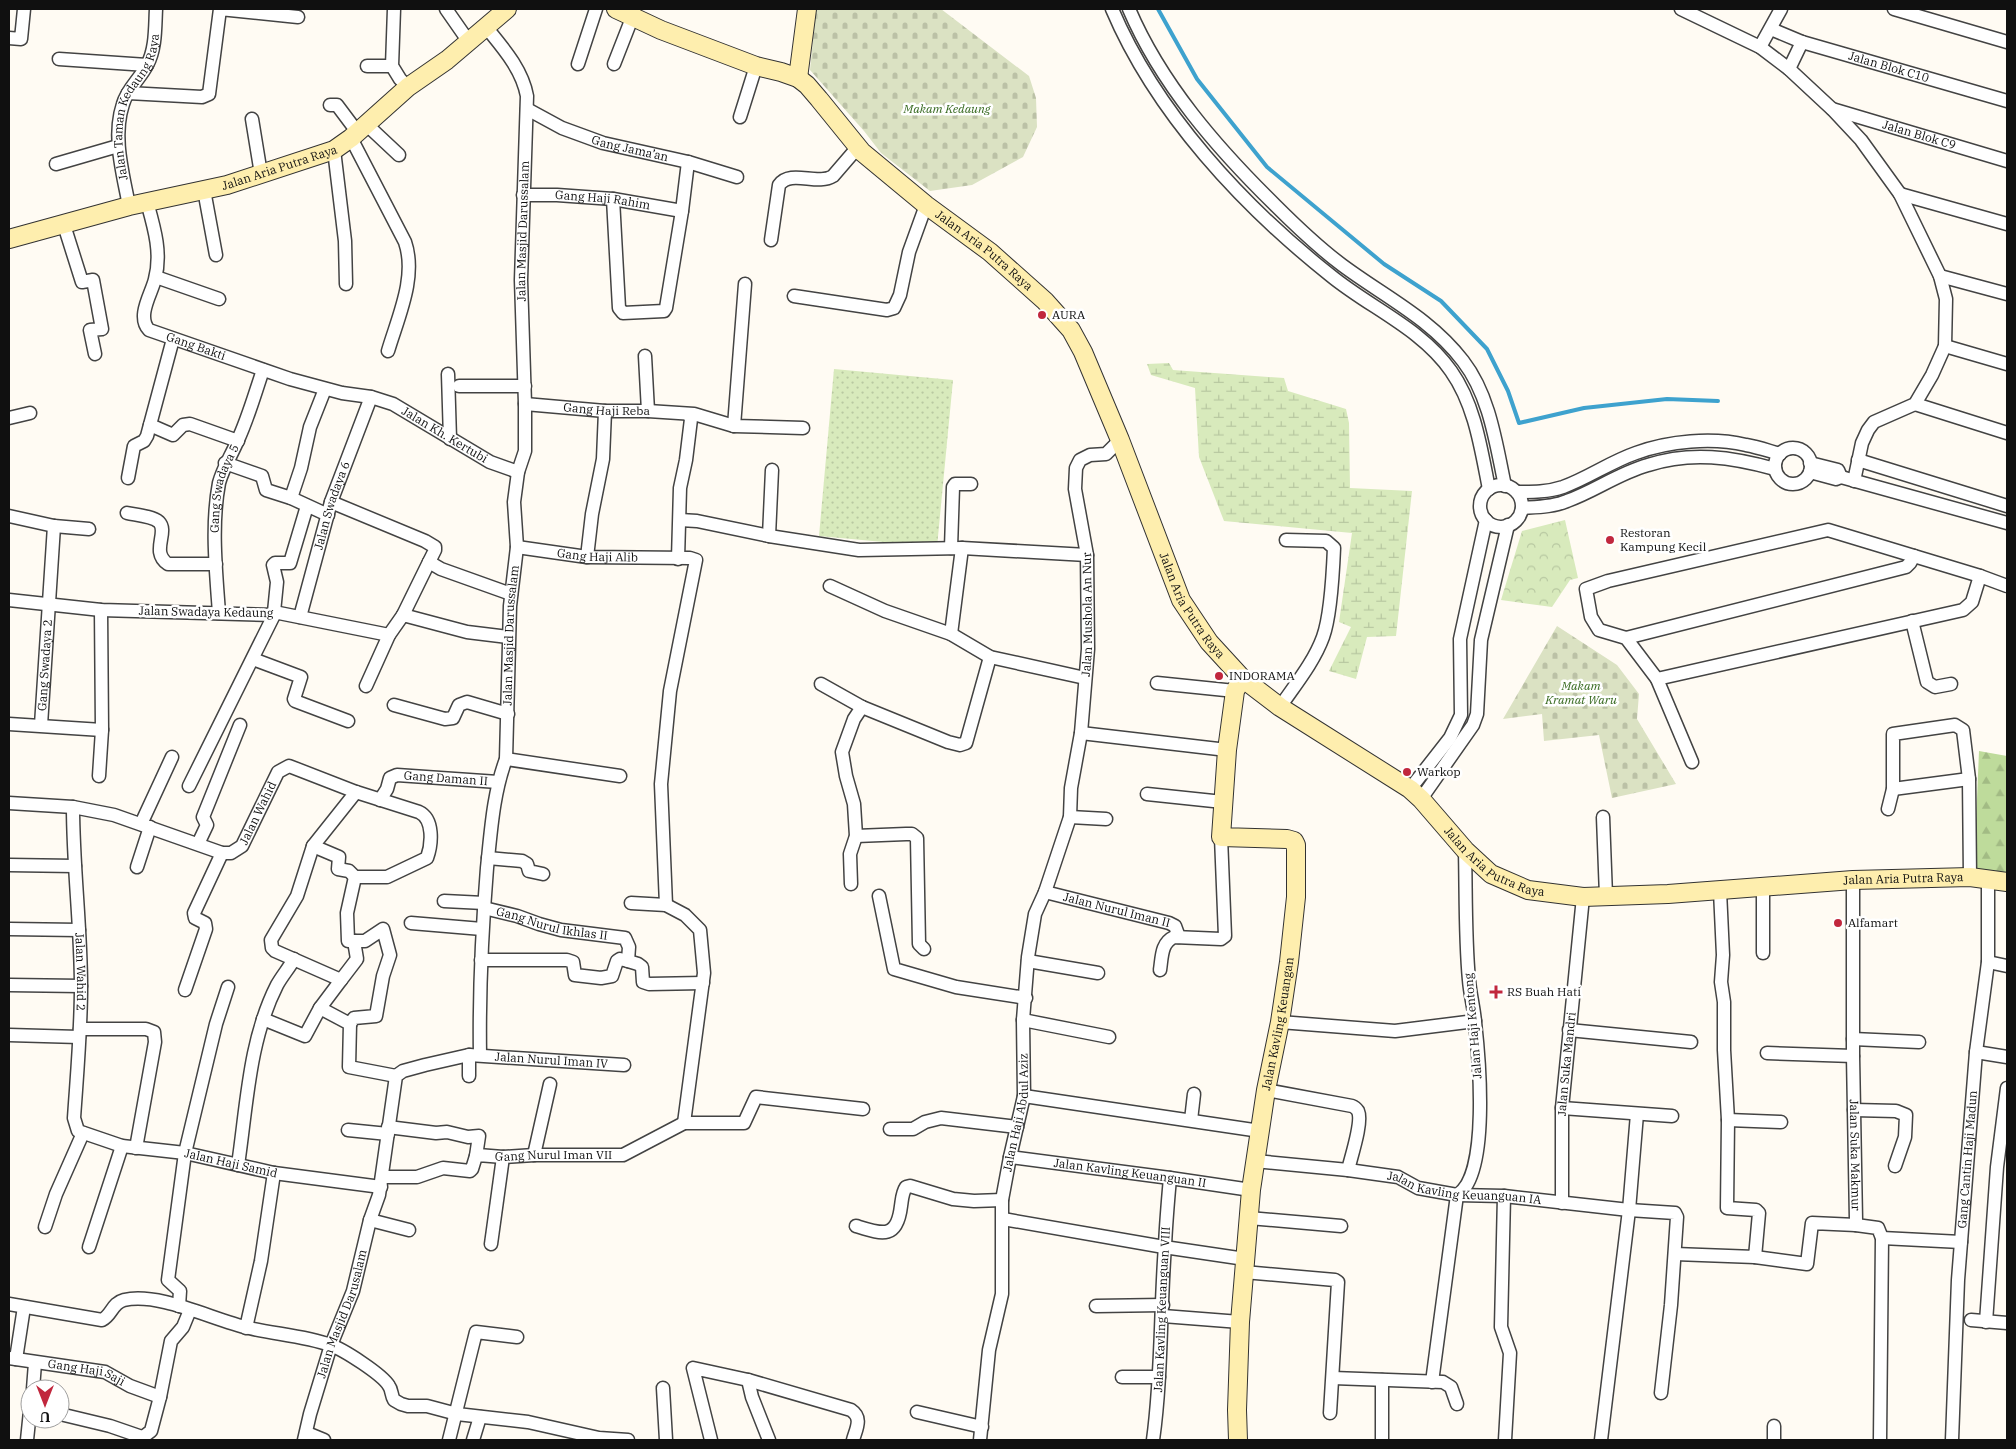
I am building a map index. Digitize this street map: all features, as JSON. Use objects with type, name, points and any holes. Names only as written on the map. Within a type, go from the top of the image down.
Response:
[{"type":"main road","points":[[798,78],[807,9]]},
{"type":"main road","name":"Jalan Aria Putra Raya","points":[[625,12],[756,66],[798,78],[813,92],[858,147],[926,205],[990,252],[1057,312],[1071,330],[1083,352],[1120,440],[1181,600],[1238,685],[1280,707],[1415,794],[1465,850],[1491,874],[1528,890],[1583,897],[1720,891],[1853,880],[1970,876],[2007,882]]},
{"type":"main road","name":"Jalan Aria Putra Raya","points":[[9,239],[129,206],[204,190],[334,150],[359,132],[408,88],[448,60],[469,42],[494,16]]},
{"type":"main road","points":[[1221,837],[1227,750],[1238,685]]},
{"type":"main road","name":"Jalan Kavling Keuangan","points":[[1221,837],[1287,838],[1294,841],[1296,845],[1296,897],[1290,962],[1266,1090],[1251,1190],[1240,1322],[1237,1410],[1238,1440]]},
{"type":"street","points":[[9,38],[21,39],[24,9]]},
{"type":"street","name":"Jalan Taman Kedaung Raya","points":[[129,206],[118,146],[120,117],[122,104],[147,65],[153,46],[156,9]]},
{"type":"street","points":[[128,93],[202,97],[209,94],[220,9],[298,17]]},
{"type":"street","points":[[394,9],[392,66],[400,80],[408,88]]},
{"type":"street","points":[[446,9],[469,42]]},
{"type":"street","points":[[578,64],[596,9]]},
{"type":"street","points":[[1112,9],[1127,41],[1168,107],[1224,177],[1290,241],[1331,276],[1366,302],[1411,330],[1434,350],[1452,371],[1466,398],[1476,424],[1490,489]]},
{"type":"street","points":[[1129,9],[1153,56],[1181,98],[1236,166],[1300,230],[1374,289],[1420,317],[1445,339],[1464,362],[1480,391],[1491,420],[1505,486]]},
{"type":"street","points":[[1680,9],[1760,47],[1789,69],[1832,109],[1861,140],[1900,194],[1940,276],[1946,299],[1945,346],[1932,375],[1915,404],[1874,422],[1862,442],[1854,481]]},
{"type":"street","points":[[1760,47],[1781,9]]},
{"type":"street","points":[[1894,9],[1936,15],[2007,42]]},
{"type":"street","points":[[614,64],[625,12]]},
{"type":"street","name":"Jalan Masjid Darussalam","points":[[469,1076],[474,1055],[488,858],[498,782],[506,759],[508,637],[517,547],[514,502],[518,472],[525,451],[526,404],[520,280],[527,96],[524,82],[510,58],[494,16]]},
{"type":"street","name":"Jalan Blok C10","points":[[1771,30],[1802,42],[2007,101]]},
{"type":"street","points":[[1789,69],[1802,42]]},
{"type":"street","points":[[59,59],[147,65]]},
{"type":"street","points":[[367,66],[392,66]]},
{"type":"street","points":[[740,117],[756,66]]},
{"type":"street","points":[[1168,107],[1181,98]]},
{"type":"street","points":[[330,105],[337,105],[359,132],[408,251],[410,263],[406,286],[388,352]]},
{"type":"street","name":"Gang Jama’an","points":[[527,109],[562,128],[603,143],[688,162],[737,177]]},
{"type":"street","name":"Jalan Blok C9","points":[[1832,109],[2007,161]]},
{"type":"street","points":[[252,119],[261,174]]},
{"type":"street","points":[[1861,140],[1873,121]]},
{"type":"street","points":[[359,132],[398,155]]},
{"type":"street","points":[[56,164],[118,146]]},
{"type":"street","points":[[771,240],[778,185],[782,181],[792,178],[829,179],[858,147]]},
{"type":"street","points":[[334,150],[345,241],[346,284]]},
{"type":"street","points":[[613,199],[618,308],[622,313],[660,312],[666,308],[688,162]]},
{"type":"street","points":[[204,190],[216,255]]},
{"type":"street","name":"Gang Haji Rahim","points":[[523,195],[557,194],[613,199],[682,211]]},
{"type":"street","points":[[1900,194],[2007,224]]},
{"type":"street","points":[[1258,210],[1269,199]]},
{"type":"street","name":"Gang Bakti","points":[[147,202],[157,242],[156,278],[145,309],[145,321],[150,330],[263,370],[324,388],[371,396]]},
{"type":"street","points":[[794,296],[887,310],[894,308],[900,295],[909,252],[926,205]]},
{"type":"street","points":[[64,225],[82,282],[93,280],[102,329],[90,330],[95,354]]},
{"type":"street","points":[[1940,276],[2007,294]]},
{"type":"street","points":[[156,278],[218,299]]},
{"type":"street","points":[[734,426],[745,284]]},
{"type":"street","points":[[128,478],[134,446],[144,441],[150,425],[173,339]]},
{"type":"street","points":[[1945,346],[2007,364]]},
{"type":"street","points":[[645,356],[648,411]]},
{"type":"street","name":"Gang Swadaya 5","points":[[219,613],[216,564],[216,510],[219,484],[225,463],[238,441],[263,370]]},
{"type":"street","points":[[448,374],[450,438]]},
{"type":"street","points":[[459,386],[525,386]]},
{"type":"street","points":[[291,498],[301,468],[310,427],[324,388]]},
{"type":"street","name":"Jalan Kh. Kertubi","points":[[371,396],[408,412],[490,462],[518,472]]},
{"type":"street","name":"Jalan Swadaya 6","points":[[300,617],[331,502],[371,396]]},
{"type":"street","name":"Gang Haji Reba","points":[[526,404],[605,411],[694,414],[734,426],[803,428]]},
{"type":"street","points":[[1915,404],[2007,433]]},
{"type":"street","points":[[587,557],[592,514],[603,459],[605,411]]},
{"type":"street","points":[[9,418],[30,413]]},
{"type":"street","points":[[666,905],[662,774],[670,691],[696,562],[692,558],[678,559],[680,488],[686,460],[691,419],[689,415]]},
{"type":"street","points":[[150,425],[173,435],[183,425],[190,424],[238,441]]},
{"type":"street","name":"Jalan Mushola An Nur","points":[[1071,788],[1081,733],[1088,649],[1087,555],[1075,489],[1076,468],[1080,460],[1090,454],[1106,454],[1110,452],[1120,440]]},
{"type":"street","points":[[1517,492],[1522,508],[1518,519],[1508,526],[1496,526],[1486,520],[1481,509],[1481,503],[1482,498],[1490,489],[1505,486],[1517,492],[1541,492],[1563,487],[1636,453],[1670,445],[1702,441],[1724,441],[1745,444],[1780,454]]},
{"type":"street","points":[[1790,448],[1798,449],[1805,453],[1810,468],[1800,482],[1791,483],[1779,477],[1776,461],[1780,454],[1790,448]]},
{"type":"street","points":[[1522,508],[1566,502],[1647,465],[1672,459],[1692,457],[1742,460],[1776,469]]},
{"type":"street","points":[[1858,460],[2007,506]]},
{"type":"street","points":[[225,463],[262,476],[266,490],[291,498],[328,515]]},
{"type":"street","points":[[1810,468],[1838,470],[1840,477],[2007,523]]},
{"type":"street","points":[[769,536],[772,470]]},
{"type":"street","points":[[951,634],[957,548],[953,487],[955,484],[971,484]]},
{"type":"street","points":[[331,502],[425,541],[434,547],[435,550],[403,615],[389,635],[366,686]]},
{"type":"street","points":[[189,786],[274,613],[277,582],[273,565],[275,563],[290,563],[307,506]]},
{"type":"street","points":[[127,513],[154,519],[159,522],[161,527],[159,553],[168,564],[216,564]]},
{"type":"street","points":[[9,516],[54,526],[89,528]]},
{"type":"street","points":[[680,520],[697,520],[769,536],[859,550],[957,548],[1087,555]]},
{"type":"street","points":[[1463,729],[1461,715],[1460,639],[1486,520]]},
{"type":"street","name":"Gang Swadaya 2","points":[[41,725],[54,526]]},
{"type":"street","points":[[1415,794],[1450,738],[1463,729],[1474,725],[1477,714],[1481,640],[1508,526]]},
{"type":"street","points":[[1914,556],[1906,566],[1626,638],[1599,630],[1591,617],[1586,589],[1608,581],[1828,530],[1914,556],[1980,576],[2007,586]]},
{"type":"street","points":[[1280,707],[1317,651],[1323,637],[1327,623],[1334,548],[1326,541],[1286,540]]},
{"type":"street","name":"Gang Haji Alib","points":[[517,547],[587,557],[678,559]]},
{"type":"street","points":[[429,562],[441,569],[511,594]]},
{"type":"street","points":[[1657,679],[1962,610],[1972,602],[1980,576]]},
{"type":"street","points":[[830,586],[885,611],[951,634],[990,658],[1085,678]]},
{"type":"street","name":"Jalan Swadaya Kedaung","points":[[9,600],[101,610],[274,613],[389,635]]},
{"type":"street","points":[[99,776],[102,730],[101,610]]},
{"type":"street","points":[[403,615],[468,632],[508,637]]},
{"type":"street","points":[[1912,621],[1927,682],[1935,686],[1950,684]]},
{"type":"street","points":[[1626,638],[1657,679],[1692,762]]},
{"type":"street","points":[[1460,639],[1481,640]]},
{"type":"street","points":[[821,684],[862,706],[948,742],[960,744],[966,743],[990,658]]},
{"type":"street","points":[[253,659],[300,677],[295,701],[348,721]]},
{"type":"street","points":[[1157,683],[1238,685]]},
{"type":"street","points":[[394,705],[445,719],[453,718],[460,705],[467,702],[508,714]]},
{"type":"street","points":[[851,884],[850,854],[856,836],[854,804],[842,752],[854,719],[862,706]]},
{"type":"street","points":[[9,724],[102,730]]},
{"type":"street","points":[[198,844],[207,825],[203,817],[240,725]]},
{"type":"street","points":[[1888,809],[1893,789],[1893,734],[1955,725],[1963,730],[1969,779],[1970,876]]},
{"type":"street","points":[[1081,733],[1227,750]]},
{"type":"street","points":[[137,867],[146,825],[172,756]]},
{"type":"street","points":[[506,759],[620,776]]},
{"type":"street","name":"Jalan Wahid","points":[[9,803],[73,807],[114,815],[222,853],[232,853],[242,846],[278,772],[289,766],[356,792],[426,815],[430,830],[427,858],[387,877],[355,877]]},
{"type":"street","name":"Gang Daman II","points":[[380,800],[387,790],[390,778],[397,775],[498,782]]},
{"type":"street","points":[[1893,789],[1969,779]]},
{"type":"street","name":"Jalan Haji Abdul Aziz","points":[[980,1440],[989,1350],[1002,1294],[1004,1219],[1002,1200],[1024,1096],[1024,1020],[1028,961],[1036,914],[1070,817],[1071,788]]},
{"type":"street","points":[[341,980],[273,949],[271,940],[297,896],[313,846],[356,792]]},
{"type":"street","points":[[1147,794],[1223,802]]},
{"type":"street","name":"Jalan Wahid 2","points":[[73,807],[74,866],[80,930],[81,986],[74,1118],[78,1131],[84,1134]]},
{"type":"street","points":[[1070,817],[1106,819]]},
{"type":"street","points":[[1603,817],[1606,896]]},
{"type":"street","points":[[856,836],[912,834],[916,838],[919,944],[924,949]]},
{"type":"street","points":[[1160,970],[1164,944],[1167,940],[1179,937],[1221,940],[1225,936],[1221,837]]},
{"type":"street","points":[[313,846],[339,857],[338,868],[349,871],[355,877],[347,913],[348,941],[366,941],[383,929],[390,955],[383,976],[376,1016],[354,1018],[350,1024],[350,1066],[396,1076]]},
{"type":"street","name":"Jalan Haji Kentong","points":[[1457,1195],[1464,1188],[1475,1167],[1480,1117],[1475,1021],[1468,980],[1465,850]]},
{"type":"street","points":[[185,990],[206,929],[205,923],[195,918],[194,914],[222,853]]},
{"type":"street","points":[[488,858],[522,861],[527,864],[529,871],[543,874]]},
{"type":"street","points":[[9,865],[74,866]]},
{"type":"street","name":"Gang Cantin Haji Madun","points":[[1952,1440],[1961,1242],[1976,1052],[1988,962],[1988,878]]},
{"type":"street","name":"Jalan Suka Makmur","points":[[1853,880],[1852,1056],[1856,1225],[1878,1228],[1882,1238]]},
{"type":"street","points":[[1762,888],[1762,953]]},
{"type":"street","points":[[1720,891],[1723,955],[1721,982],[1728,1120],[1727,1208],[1756,1210],[1759,1213],[1755,1258]]},
{"type":"street","name":"Jalan Nurul Iman II","points":[[1045,892],[1169,923],[1175,926],[1179,937]]},
{"type":"street","points":[[879,896],[894,969],[956,987],[1026,998]]},
{"type":"street","name":"Jalan Suka Mandri","points":[[1562,1203],[1562,1108],[1583,897]]},
{"type":"street","name":"Gang Nurul Ikhlas II","points":[[444,900],[484,906],[561,930],[625,938],[629,947],[628,961]]},
{"type":"street","points":[[631,903],[666,905],[685,915],[700,930],[704,973],[684,1123]]},
{"type":"street","points":[[411,923],[482,929]]},
{"type":"street","points":[[9,929],[80,930]]},
{"type":"street","points":[[263,1019],[305,1036],[320,1008],[357,959],[354,941]]},
{"type":"street","points":[[238,1165],[250,1074],[263,1019],[278,985],[294,959]]},
{"type":"street","points":[[481,960],[567,960],[573,962],[575,975],[601,978],[612,976],[617,961],[620,960],[638,964],[642,968],[644,982],[649,984],[703,983]]},
{"type":"street","points":[[1028,961],[1098,973]]},
{"type":"street","points":[[1988,962],[2007,966]]},
{"type":"street","points":[[9,985],[81,986]]},
{"type":"street","points":[[70,1416],[110,1426],[140,1439],[151,1431],[171,1341],[183,1327],[184,1308],[180,1291],[168,1280],[185,1153],[216,1024],[228,987]]},
{"type":"street","points":[[320,1008],[350,1024]]},
{"type":"street","points":[[1024,1020],[1108,1037]]},
{"type":"street","points":[[1280,1022],[1395,1031],[1475,1021]]},
{"type":"street","points":[[9,1035],[146,1029],[154,1032],[155,1042],[136,1148]]},
{"type":"street","points":[[1569,1030],[1691,1042]]},
{"type":"street","points":[[1853,1039],[1919,1042]]},
{"type":"street","points":[[1976,1052],[2007,1057]]},
{"type":"street","points":[[1768,1053],[1852,1056]]},
{"type":"street","points":[[382,1182],[396,1076],[403,1071],[425,1065],[474,1055]]},
{"type":"street","name":"Jalan Nurul Iman IV","points":[[474,1055],[624,1065]]},
{"type":"street","points":[[534,1155],[550,1084]]},
{"type":"street","points":[[1986,1322],[2002,1168],[2007,1088]]},
{"type":"street","points":[[1266,1090],[1356,1108],[1358,1112],[1358,1127],[1348,1170]]},
{"type":"street","points":[[1190,1120],[1194,1094]]},
{"type":"street","points":[[1024,1096],[1260,1131]]},
{"type":"street","name":"Gang Nurul Iman VII","points":[[382,1182],[417,1177],[442,1168],[470,1171],[476,1156],[623,1155],[684,1123],[744,1123],[756,1097],[863,1109]]},
{"type":"street","points":[[1562,1108],[1672,1116]]},
{"type":"street","points":[[1854,1110],[1896,1111],[1906,1115],[1905,1138],[1895,1166]]},
{"type":"street","points":[[1600,1440],[1629,1210],[1637,1114]]},
{"type":"street","points":[[890,1129],[912,1130],[924,1122],[941,1118],[1017,1127]]},
{"type":"street","points":[[1728,1120],[1781,1122]]},
{"type":"street","points":[[348,1130],[448,1132],[468,1138],[479,1136],[476,1156]]},
{"type":"street","points":[[45,1227],[56,1194],[84,1134]]},
{"type":"street","name":"Jalan Haji Samid","points":[[84,1134],[122,1146],[185,1153],[274,1173],[382,1182]]},
{"type":"street","points":[[89,1247],[122,1146]]},
{"type":"street","points":[[491,1244],[503,1157]]},
{"type":"street","name":"Jalan Kavling Keuanguan II","points":[[1010,1158],[1251,1190]]},
{"type":"street","name":"Jalan Kavling Keuanguan IA","points":[[1255,1161],[1398,1177],[1418,1188],[1457,1195],[1504,1196],[1629,1210],[1675,1213],[1675,1254]]},
{"type":"street","points":[[246,1328],[261,1261],[274,1173]]},
{"type":"street","name":"Jalan Kavling Keuanguan VIII","points":[[1153,1440],[1159,1377],[1164,1247],[1170,1178]]},
{"type":"street","name":"Jalan Masjid Darusalam","points":[[305,1437],[331,1345],[354,1291],[370,1220],[382,1182]]},
{"type":"street","points":[[856,1226],[876,1233],[888,1233],[895,1228],[900,1220],[903,1192],[906,1187],[910,1186],[953,1200],[1002,1200]]},
{"type":"street","points":[[1432,1382],[1457,1195]]},
{"type":"street","points":[[1504,1196],[1501,1327],[1510,1353],[1505,1440]]},
{"type":"street","points":[[1249,1218],[1341,1226]]},
{"type":"street","points":[[1004,1219],[1164,1247],[1245,1266],[1335,1280],[1338,1282],[1330,1413]]},
{"type":"street","points":[[370,1220],[409,1230]]},
{"type":"street","points":[[1661,1393],[1675,1254],[1755,1258],[1805,1265],[1808,1262],[1812,1223],[1856,1225]]},
{"type":"street","points":[[1885,1440],[1880,1440],[1882,1238],[1961,1242]]},
{"type":"street","points":[[9,1304],[102,1320],[106,1318],[118,1302],[125,1300],[156,1300],[246,1328],[331,1345],[364,1364],[386,1382],[390,1386],[394,1400],[401,1404],[428,1406],[457,1414],[528,1422],[599,1438],[628,1440]]},
{"type":"street","points":[[1096,1306],[1163,1310],[1240,1322]]},
{"type":"street","points":[[12,1359],[24,1307]]},
{"type":"street","points":[[1971,1320],[2007,1323]]},
{"type":"street","points":[[449,1440],[476,1332],[517,1337]]},
{"type":"street","name":"Gang Haji Saji","points":[[12,1359],[105,1372],[130,1386],[160,1397]]},
{"type":"street","points":[[34,1379],[35,1363]]},
{"type":"street","points":[[711,1440],[692,1368],[748,1380],[851,1410],[857,1414],[858,1418],[853,1440]]},
{"type":"street","points":[[1122,1378],[1159,1377]]},
{"type":"street","points":[[1333,1378],[1443,1382],[1451,1387],[1456,1404]]},
{"type":"street","points":[[748,1380],[752,1397],[769,1440]]},
{"type":"street","points":[[1382,1380],[1382,1440]]},
{"type":"street","points":[[663,1388],[666,1440]]},
{"type":"street","points":[[917,1412],[982,1427]]},
{"type":"street","points":[[473,1440],[480,1417]]},
{"type":"street","points":[[1774,1426],[1774,1440]]},
{"type":"street","points":[[305,1437],[324,1440]]},
{"type":"green space","name":"Makam Kedaung","points":[[816,9],[941,9],[1029,76],[1036,98],[1037,127],[1023,157],[972,185],[930,191],[881,153],[810,70]]},
{"type":"green space","points":[[1169,363],[1173,370],[1284,378],[1288,391],[1346,409],[1349,423],[1350,488],[1412,491],[1396,636],[1367,637],[1356,679],[1329,671],[1351,627],[1339,622],[1352,533],[1224,521],[1199,457],[1195,388],[1151,375],[1147,364]]},
{"type":"green space","points":[[834,369],[953,380],[937,547],[819,536]]},
{"type":"green space","points":[[1565,520],[1578,578],[1570,580],[1552,607],[1501,600],[1522,531]]},
{"type":"green space","name":"Makam Kramat Waru","points":[[1557,626],[1617,665],[1639,694],[1637,719],[1676,784],[1612,798],[1599,735],[1544,741],[1542,714],[1503,719]]},
{"type":"green space","points":[[1979,751],[2007,756],[2007,878],[1974,871]]},
{"type":"waterway","points":[[1158,9],[1197,79],[1267,167],[1384,264],[1441,301],[1487,349],[1508,391],[1519,423],[1584,408],[1667,399],[1718,401]]},
{"type":"place","name":"AURA","points":[[1042,315]]},
{"type":"place","name":"Restoran Kampung Kecil","points":[[1610,540]]},
{"type":"place","name":"INDORAMA","points":[[1219,676]]},
{"type":"place","name":"Warkop","points":[[1407,772]]},
{"type":"place","name":"Alfamart","points":[[1838,923]]},
{"type":"place","name":"RS Buah Hati","points":[[1496,992]]}]
